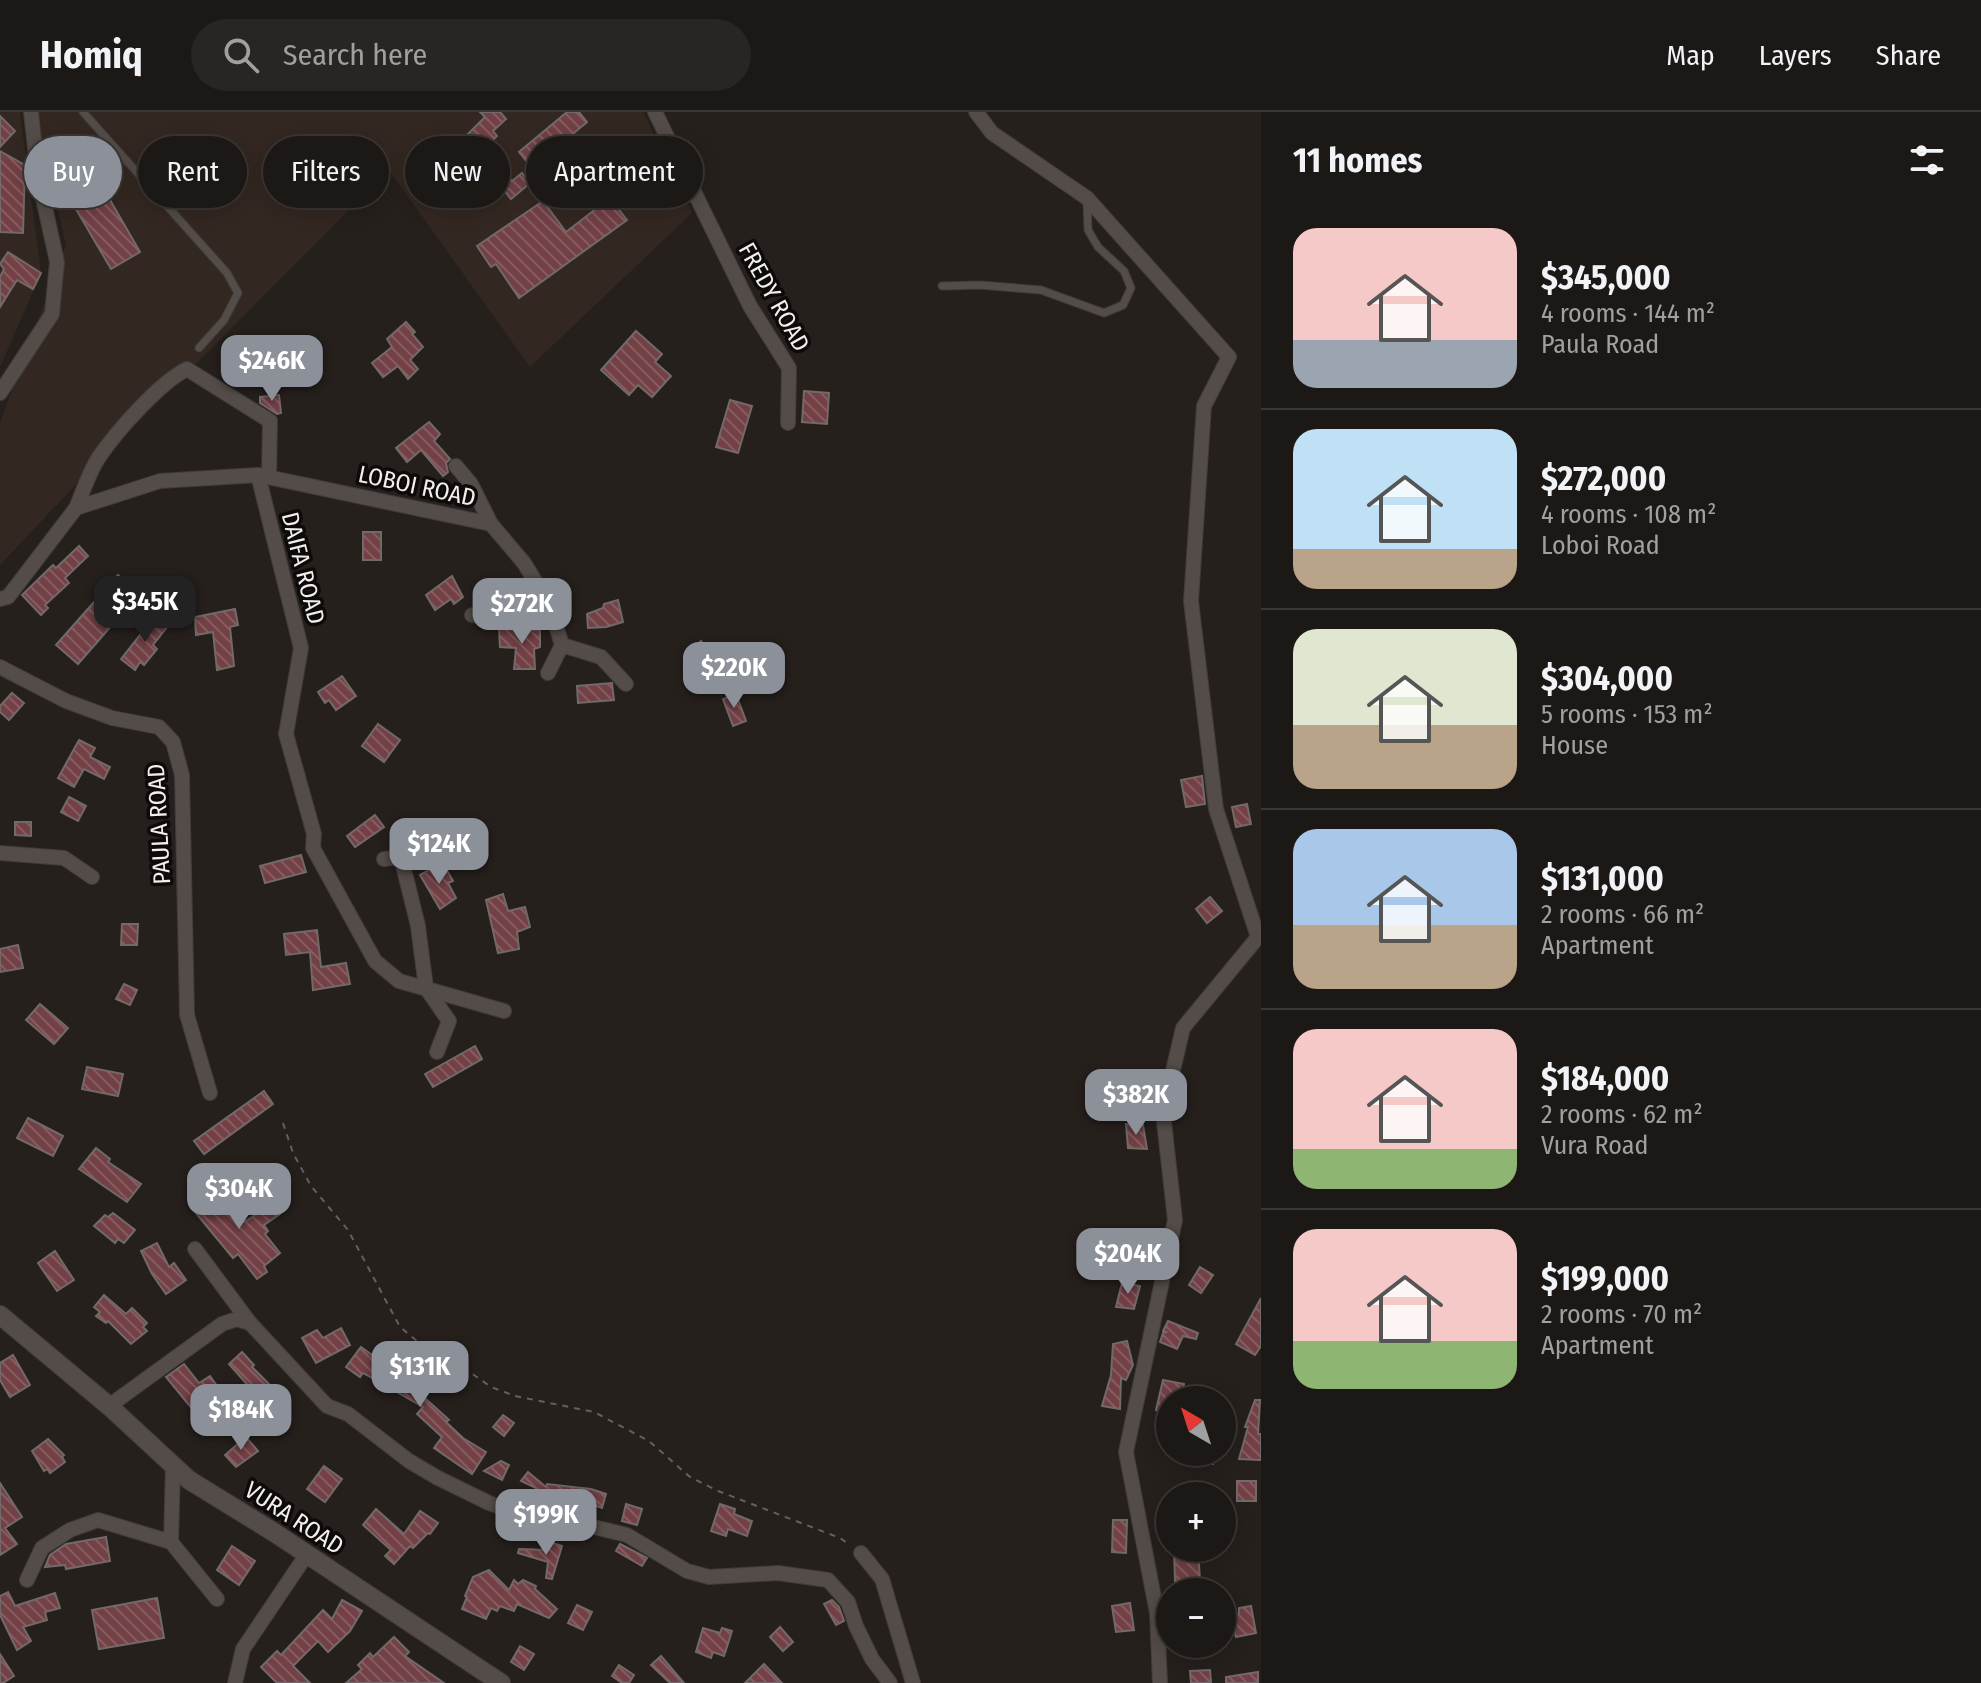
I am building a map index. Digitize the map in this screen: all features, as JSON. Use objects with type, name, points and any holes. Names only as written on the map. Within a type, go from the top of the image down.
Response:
[{"type":"street","points":[[0,393],[52,314],[57,262],[38,175],[31,112]]},
{"type":"street","name":"FREDY ROAD","points":[[655,112],[750,306],[789,368],[788,423]]},
{"type":"street","points":[[976,112],[992,133],[1087,198],[1229,357],[1204,406],[1191,601],[1216,809],[1258,937],[1183,1028],[1163,1113],[1175,1220],[1126,1452],[1157,1613],[1160,1683]]},
{"type":"street","name":"DAIFA ROAD","points":[[76,508],[97,459],[133,416],[177,374],[187,369],[270,421],[263,476],[301,648],[286,734],[314,834],[313,848],[375,961],[399,981],[504,1011]]},
{"type":"street","points":[[456,466],[471,484],[491,524]]},
{"type":"street","points":[[0,599],[8,597],[76,508],[160,481],[263,476]]},
{"type":"street","name":"LOBOI ROAD","points":[[263,476],[491,524],[524,563],[549,604],[562,645]]},
{"type":"street","points":[[472,615],[497,618],[549,604]]},
{"type":"street","points":[[548,673],[562,645],[601,657],[626,684]]},
{"type":"street","name":"PAULA ROAD","points":[[0,667],[66,701],[112,718],[159,727],[173,742],[182,775],[187,1015],[210,1093]]},
{"type":"street","points":[[0,853],[64,858],[92,877]]},
{"type":"street","points":[[384,859],[401,857],[418,926],[426,988],[449,1021],[437,1052]]},
{"type":"street","points":[[195,1249],[250,1323],[327,1406],[348,1414],[409,1461],[489,1503],[533,1519],[548,1516],[627,1535],[687,1571],[709,1577],[778,1573],[828,1580],[848,1602],[872,1659],[890,1683]]},
{"type":"street","name":"VURA ROAD","points":[[0,1315],[109,1406],[189,1480],[501,1683]]},
{"type":"street","points":[[109,1406],[222,1324],[237,1319],[250,1323]]},
{"type":"street","points":[[171,1542],[173,1465]]},
{"type":"street","points":[[27,1580],[42,1548],[70,1530],[98,1520],[171,1542],[217,1599]]},
{"type":"street","points":[[861,1553],[882,1579],[913,1683]]},
{"type":"street","points":[[235,1683],[243,1649],[307,1554]]},
{"type":"lane","points":[[83,112],[227,273],[238,293],[224,320],[199,348]]},
{"type":"lane","points":[[942,286],[980,285],[1041,290],[1104,313],[1123,305],[1131,288],[1124,271],[1098,247],[1088,230],[1087,198]]},
{"type":"path","points":[[283,1123],[293,1153],[311,1186],[348,1230],[400,1327],[423,1346],[491,1387],[515,1396],[594,1412],[649,1441],[690,1477],[718,1491],[840,1538],[861,1553]]},
{"type":"shaded area","points":[[0,112],[20,112],[24,143],[24,208],[33,208],[41,273],[0,367]]},
{"type":"shaded area","points":[[36,112],[643,112],[655,136],[526,136],[526,208],[690,208],[692,213],[530,367],[416,208],[510,208],[510,136],[405,136],[405,192],[389,170],[389,136],[263,136],[263,208],[351,208],[83,477],[0,565],[0,423],[66,245],[58,208],[122,208],[122,136],[41,136]]},
{"type":"building","points":[[480,112],[500,112],[506,119],[493,131],[497,136],[466,136],[485,117]]},
{"type":"building","points":[[567,112],[579,112],[587,122],[570,136],[538,136]]},
{"type":"building","points":[[0,116],[15,131],[0,147]]},
{"type":"building","points":[[526,146],[526,161],[519,152]]},
{"type":"building","points":[[0,151],[24,164],[24,199],[23,233],[0,232]]},
{"type":"building","points":[[522,173],[526,186],[511,199],[510,179],[512,181]]},
{"type":"building","points":[[75,208],[115,208],[140,252],[111,269]]},
{"type":"building","points":[[533,208],[548,208],[566,232],[597,208],[618,208],[627,220],[519,298],[496,264],[491,267],[477,246]]},
{"type":"building","points":[[8,252],[41,273],[33,289],[17,280],[0,307],[0,277],[4,269],[0,264]]},
{"type":"building","points":[[406,322],[423,347],[410,360],[418,369],[408,379],[398,366],[383,377],[372,363],[392,347],[387,339]]},
{"type":"building","points":[[636,331],[662,354],[655,362],[671,376],[652,397],[638,385],[629,395],[601,370]]},
{"type":"building","points":[[804,391],[829,393],[827,424],[802,422]]},
{"type":"building","points":[[279,395],[281,413],[277,414],[260,403],[260,397]]},
{"type":"building","points":[[730,400],[752,406],[738,453],[716,447]]},
{"type":"building","points":[[429,422],[440,434],[434,441],[450,459],[446,463],[448,472],[443,476],[421,450],[407,462],[396,448]]},
{"type":"building","points":[[363,532],[381,532],[381,560],[363,560]]},
{"type":"building","points":[[79,546],[88,556],[65,578],[69,583],[45,605],[48,608],[41,615],[22,595],[53,565],[56,568]]},
{"type":"building","points":[[118,575],[139,594],[78,664],[56,645]]},
{"type":"building","points":[[452,576],[463,597],[454,604],[451,599],[435,610],[426,595]]},
{"type":"building","points":[[618,600],[623,622],[588,628],[587,614]]},
{"type":"building","points":[[235,609],[238,625],[230,627],[234,666],[217,670],[213,632],[196,635],[195,617]]},
{"type":"building","points":[[155,616],[168,626],[153,645],[157,649],[144,665],[140,662],[135,670],[121,659]]},
{"type":"building","points":[[499,629],[540,630],[540,647],[534,649],[535,669],[514,669],[516,648],[500,647]]},
{"type":"building","points":[[701,641],[721,665],[725,662],[732,672],[713,686],[689,651]]},
{"type":"building","points":[[342,676],[356,696],[336,710],[329,700],[325,703],[318,692]]},
{"type":"building","points":[[612,683],[614,700],[578,703],[577,686]]},
{"type":"building","points":[[12,693],[24,703],[9,720],[0,712],[0,706]]},
{"type":"building","points":[[736,694],[746,721],[733,726],[723,699]]},
{"type":"building","points":[[378,724],[400,740],[384,762],[362,746]]},
{"type":"building","points":[[79,740],[95,748],[90,757],[110,767],[104,779],[84,769],[74,787],[58,778]]},
{"type":"building","points":[[1202,776],[1205,804],[1186,807],[1181,780]]},
{"type":"building","points":[[69,797],[86,806],[78,821],[61,812]]},
{"type":"building","points":[[1247,804],[1251,824],[1236,827],[1232,807]]},
{"type":"building","points":[[375,815],[384,827],[355,847],[347,836]]},
{"type":"building","points":[[15,822],[31,822],[31,836],[15,835]]},
{"type":"building","points":[[301,855],[306,872],[265,883],[260,866]]},
{"type":"building","points":[[438,865],[443,874],[448,872],[453,881],[448,883],[456,898],[440,909],[420,875]]},
{"type":"building","points":[[503,894],[508,911],[525,907],[530,927],[517,932],[519,949],[498,953],[486,900]]},
{"type":"building","points":[[1210,897],[1222,911],[1207,923],[1196,909]]},
{"type":"building","points":[[122,924],[138,924],[137,945],[121,945]]},
{"type":"building","points":[[317,930],[321,967],[346,963],[350,984],[313,990],[310,952],[286,955],[284,934]]},
{"type":"building","points":[[18,945],[23,968],[0,972],[0,949]]},
{"type":"building","points":[[124,984],[137,990],[130,1005],[116,999]]},
{"type":"building","points":[[40,1004],[68,1028],[54,1044],[26,1020]]},
{"type":"building","points":[[475,1046],[482,1059],[433,1087],[425,1074]]},
{"type":"building","points":[[87,1067],[123,1074],[118,1096],[82,1089]]},
{"type":"building","points":[[264,1091],[273,1104],[204,1154],[194,1141]]},
{"type":"building","points":[[28,1118],[63,1136],[53,1156],[17,1138]]},
{"type":"building","points":[[1126,1124],[1143,1125],[1147,1149],[1128,1148]]},
{"type":"building","points":[[96,1148],[110,1159],[108,1162],[141,1184],[127,1202],[79,1169]]},
{"type":"building","points":[[212,1191],[217,1197],[222,1194],[244,1222],[273,1204],[280,1214],[264,1225],[268,1231],[265,1234],[280,1253],[264,1266],[267,1272],[257,1279],[238,1254],[233,1258],[190,1206]]},
{"type":"building","points":[[113,1213],[135,1230],[124,1243],[118,1239],[115,1243],[94,1226],[105,1215],[108,1217]]},
{"type":"building","points":[[157,1243],[169,1267],[174,1263],[186,1280],[166,1294],[141,1251]]},
{"type":"building","points":[[55,1251],[74,1280],[57,1291],[38,1263]]},
{"type":"building","points":[[1200,1267],[1213,1275],[1201,1293],[1189,1285]]},
{"type":"building","points":[[1122,1283],[1140,1286],[1134,1309],[1116,1307]]},
{"type":"building","points":[[104,1295],[126,1314],[132,1308],[147,1323],[143,1327],[147,1331],[131,1344],[108,1321],[106,1323],[96,1316],[100,1312],[94,1307]]},
{"type":"building","points":[[1261,1298],[1261,1346],[1255,1355],[1236,1344]]},
{"type":"building","points":[[1168,1321],[1198,1333],[1196,1339],[1183,1336],[1177,1349],[1160,1342]]},
{"type":"building","points":[[341,1328],[350,1345],[316,1363],[302,1338],[317,1330],[323,1338]]},
{"type":"building","points":[[1127,1341],[1133,1365],[1126,1380],[1121,1378],[1120,1409],[1102,1406],[1111,1375],[1113,1344]]},
{"type":"building","points":[[361,1347],[405,1378],[407,1375],[420,1383],[416,1390],[449,1420],[446,1422],[463,1438],[486,1452],[472,1474],[434,1448],[442,1437],[417,1414],[423,1407],[363,1373],[360,1377],[346,1367]]},
{"type":"building","points":[[242,1352],[273,1388],[261,1400],[229,1364]]},
{"type":"building","points":[[13,1355],[30,1385],[10,1397],[0,1380],[0,1363]]},
{"type":"building","points":[[184,1364],[199,1383],[210,1376],[233,1408],[218,1416],[208,1401],[193,1410],[166,1377]]},
{"type":"building","points":[[1163,1380],[1184,1384],[1184,1386],[1162,1386]]},
{"type":"building","points":[[1255,1400],[1260,1400],[1258,1434],[1261,1434],[1261,1460],[1239,1459],[1248,1427],[1245,1427]]},
{"type":"building","points":[[503,1415],[514,1423],[504,1436],[493,1427]]},
{"type":"building","points":[[246,1437],[258,1451],[236,1467],[225,1455]]},
{"type":"building","points":[[48,1439],[64,1455],[65,1462],[50,1473],[47,1469],[44,1471],[32,1451]]},
{"type":"building","points":[[501,1461],[509,1465],[502,1480],[484,1471]]},
{"type":"building","points":[[324,1466],[342,1479],[325,1502],[307,1489]]},
{"type":"building","points":[[528,1472],[546,1487],[547,1484],[591,1489],[606,1494],[602,1508],[570,1497],[569,1502],[554,1501],[555,1492],[552,1491],[550,1495],[521,1481]]},
{"type":"building","points":[[1237,1481],[1256,1481],[1256,1501],[1237,1501]]},
{"type":"building","points":[[0,1483],[22,1517],[5,1528],[17,1544],[0,1555]]},
{"type":"building","points":[[626,1504],[642,1509],[637,1525],[622,1521]]},
{"type":"building","points":[[720,1504],[735,1509],[734,1514],[752,1521],[747,1536],[728,1529],[726,1536],[711,1531]]},
{"type":"building","points":[[376,1509],[404,1534],[420,1511],[438,1523],[430,1534],[413,1548],[410,1546],[394,1564],[385,1556],[391,1550],[363,1525]]},
{"type":"building","points":[[1113,1520],[1127,1520],[1126,1553],[1112,1552]]},
{"type":"building","points":[[106,1537],[110,1561],[66,1569],[65,1565],[45,1567],[50,1555],[66,1544]]},
{"type":"building","points":[[550,1542],[562,1546],[552,1579],[546,1578],[548,1562],[518,1553],[519,1549],[549,1550]]},
{"type":"building","points":[[620,1544],[647,1558],[642,1566],[616,1551]]},
{"type":"building","points":[[232,1546],[255,1561],[239,1585],[217,1570]]},
{"type":"building","points":[[1174,1562],[1199,1562],[1200,1578],[1175,1578]]},
{"type":"building","points":[[489,1570],[509,1590],[514,1580],[518,1584],[523,1580],[536,1586],[535,1589],[557,1609],[549,1618],[517,1604],[514,1611],[500,1606],[497,1611],[491,1608],[486,1619],[462,1609],[473,1577]]},
{"type":"building","points":[[8,1592],[15,1606],[55,1593],[60,1608],[45,1612],[47,1620],[23,1627],[31,1641],[17,1650],[0,1615],[0,1596]]},
{"type":"building","points":[[157,1598],[164,1638],[99,1649],[92,1610]]},
{"type":"building","points":[[342,1600],[362,1611],[350,1631],[328,1652],[318,1641],[293,1666],[310,1683],[277,1683],[261,1667],[277,1651],[281,1655],[323,1610],[332,1619]]},
{"type":"building","points":[[832,1600],[839,1607],[844,1621],[836,1625],[824,1604]]},
{"type":"building","points":[[1130,1603],[1134,1630],[1116,1632],[1112,1606]]},
{"type":"building","points":[[577,1605],[592,1612],[583,1630],[568,1623]]},
{"type":"building","points":[[1251,1606],[1256,1633],[1236,1637],[1239,1608]]},
{"type":"building","points":[[780,1627],[793,1642],[783,1651],[770,1637]]},
{"type":"building","points":[[703,1628],[720,1633],[722,1628],[732,1631],[724,1656],[713,1652],[711,1658],[696,1652]]},
{"type":"building","points":[[394,1637],[409,1652],[405,1656],[444,1683],[346,1683],[362,1669],[358,1665],[370,1653],[373,1657]]},
{"type":"building","points":[[520,1646],[534,1654],[524,1670],[511,1662]]},
{"type":"building","points":[[0,1654],[14,1676],[3,1683],[0,1683]]},
{"type":"building","points":[[661,1656],[684,1683],[670,1683],[651,1665]]},
{"type":"building","points":[[764,1664],[782,1683],[745,1683]]},
{"type":"building","points":[[619,1665],[634,1675],[629,1683],[622,1683],[612,1676]]},
{"type":"building","points":[[1210,1670],[1211,1683],[1191,1683],[1190,1671]]},
{"type":"building","points":[[1258,1672],[1258,1683],[1226,1683],[1226,1677]]}]
